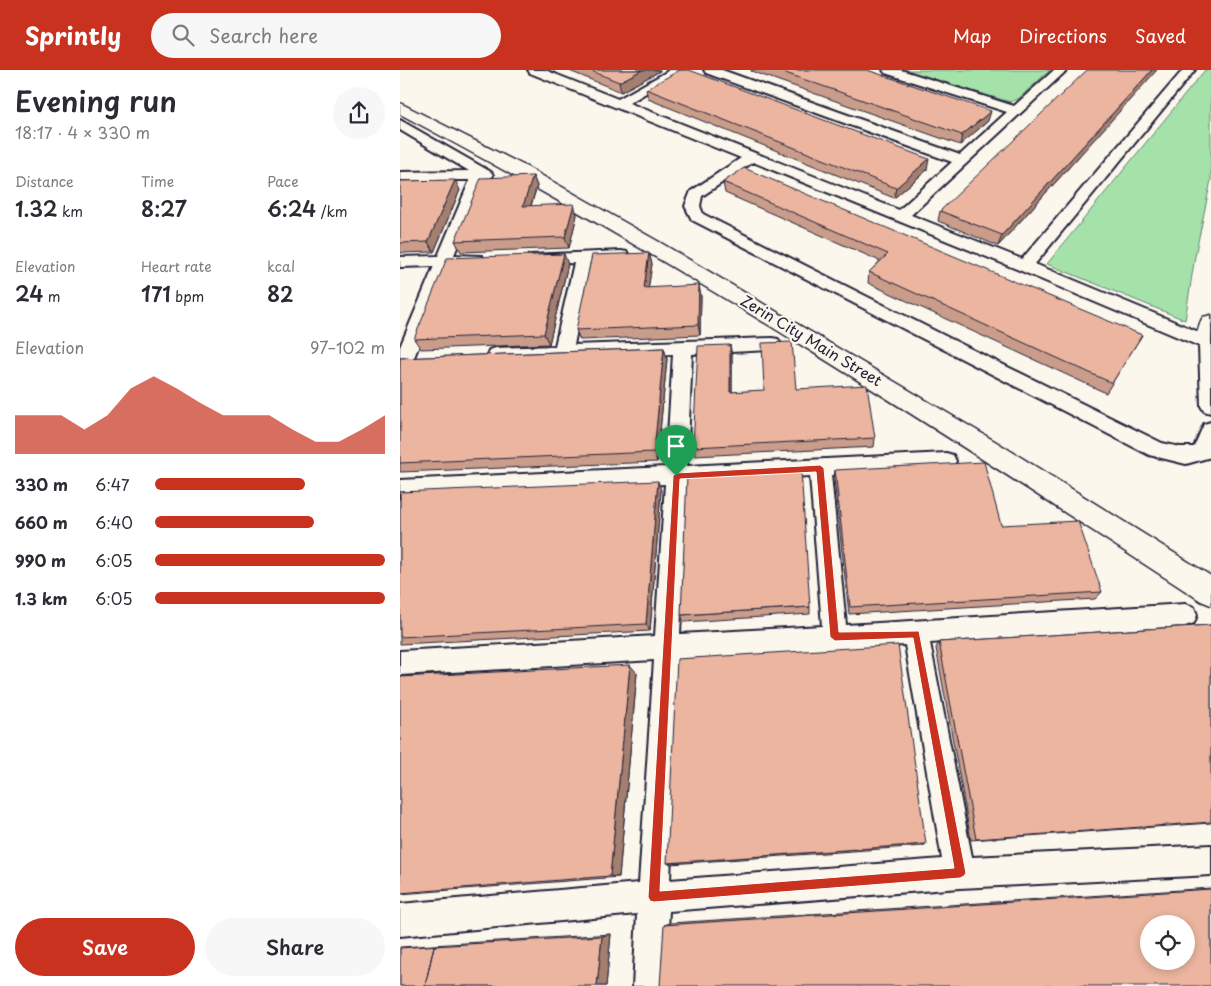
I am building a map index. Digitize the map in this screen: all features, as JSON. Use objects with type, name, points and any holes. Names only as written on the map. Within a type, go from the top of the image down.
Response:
[{"type":"street","points":[[534,70],[1025,266],[1209,332],[1211,406]]},
{"type":"street","points":[[618,104],[679,70]]},
{"type":"street","points":[[710,70],[731,73],[961,160]]},
{"type":"street","points":[[889,70],[1017,111]]},
{"type":"street","points":[[900,217],[1061,70]]},
{"type":"street","points":[[1025,266],[1190,70]]},
{"type":"street","name":"Zerin City Main Street","points":[[400,108],[519,170],[802,335],[989,450],[1211,592]]},
{"type":"street","points":[[400,124],[486,174],[400,176]]},
{"type":"street","points":[[751,157],[696,194],[692,202],[692,210],[697,217],[944,344],[1156,449],[1178,455],[1194,456],[1204,452],[1211,430]]},
{"type":"street","points":[[400,185],[500,181]]},
{"type":"street","points":[[424,359],[402,360],[476,182]]},
{"type":"street","points":[[518,259],[637,256]]},
{"type":"street","points":[[563,352],[583,258]]},
{"type":"street","points":[[400,262],[490,260]]},
{"type":"street","points":[[483,356],[772,344]]},
{"type":"street","points":[[649,986],[683,348]]},
{"type":"street","points":[[400,490],[946,461]]},
{"type":"street","points":[[820,468],[835,637]]},
{"type":"street","points":[[400,663],[835,637],[916,634],[1185,615]]},
{"type":"street","points":[[916,634],[960,873]]},
{"type":"street","points":[[400,920],[654,897],[960,873],[1211,860]]},
{"type":"green space","points":[[903,70],[1050,70],[1018,99],[1010,102]]},
{"type":"green space","points":[[1205,70],[1211,70],[1211,180],[1195,256],[1185,320],[1047,264]]},
{"type":"building","points":[[589,70],[642,70],[619,82]]},
{"type":"building","points":[[680,70],[689,70],[929,159],[896,188],[646,89]]},
{"type":"building","points":[[777,70],[867,70],[991,111],[962,135]]},
{"type":"building","points":[[1087,70],[1152,70],[1002,235],[940,211]]},
{"type":"building","points":[[744,168],[1142,335],[1112,383],[869,272],[888,254],[723,182]]},
{"type":"building","points":[[533,176],[523,206],[574,204],[565,237],[455,241],[481,178]]},
{"type":"building","points":[[455,180],[428,242],[400,243],[400,181]]},
{"type":"building","points":[[649,253],[644,288],[699,285],[698,325],[576,330],[592,255]]},
{"type":"building","points":[[564,254],[544,334],[414,339],[447,258]]},
{"type":"building","points":[[792,342],[796,389],[867,385],[875,438],[693,447],[698,346],[730,345],[730,392],[764,390],[762,343]]},
{"type":"building","points":[[664,348],[654,452],[400,463],[400,358]]},
{"type":"building","points":[[984,462],[1001,525],[1078,521],[1102,592],[850,607],[835,470]]},
{"type":"building","points":[[801,470],[810,607],[681,615],[687,476]]},
{"type":"building","points":[[658,481],[646,624],[400,637],[400,492]]},
{"type":"building","points":[[1211,625],[1211,822],[976,839],[939,642]]},
{"type":"building","points":[[898,645],[926,844],[667,863],[677,659]]},
{"type":"building","points":[[630,665],[610,876],[400,893],[400,677]]},
{"type":"building","points":[[1211,889],[1211,986],[660,986],[664,925]]},
{"type":"building","points":[[602,936],[597,986],[425,986],[434,946]]},
{"type":"building","points":[[439,945],[434,946],[425,986],[400,986],[400,948]]},
{"type":"route","points":[[820,468],[835,637],[916,634],[960,873],[654,897],[676,476],[820,468]]}]
